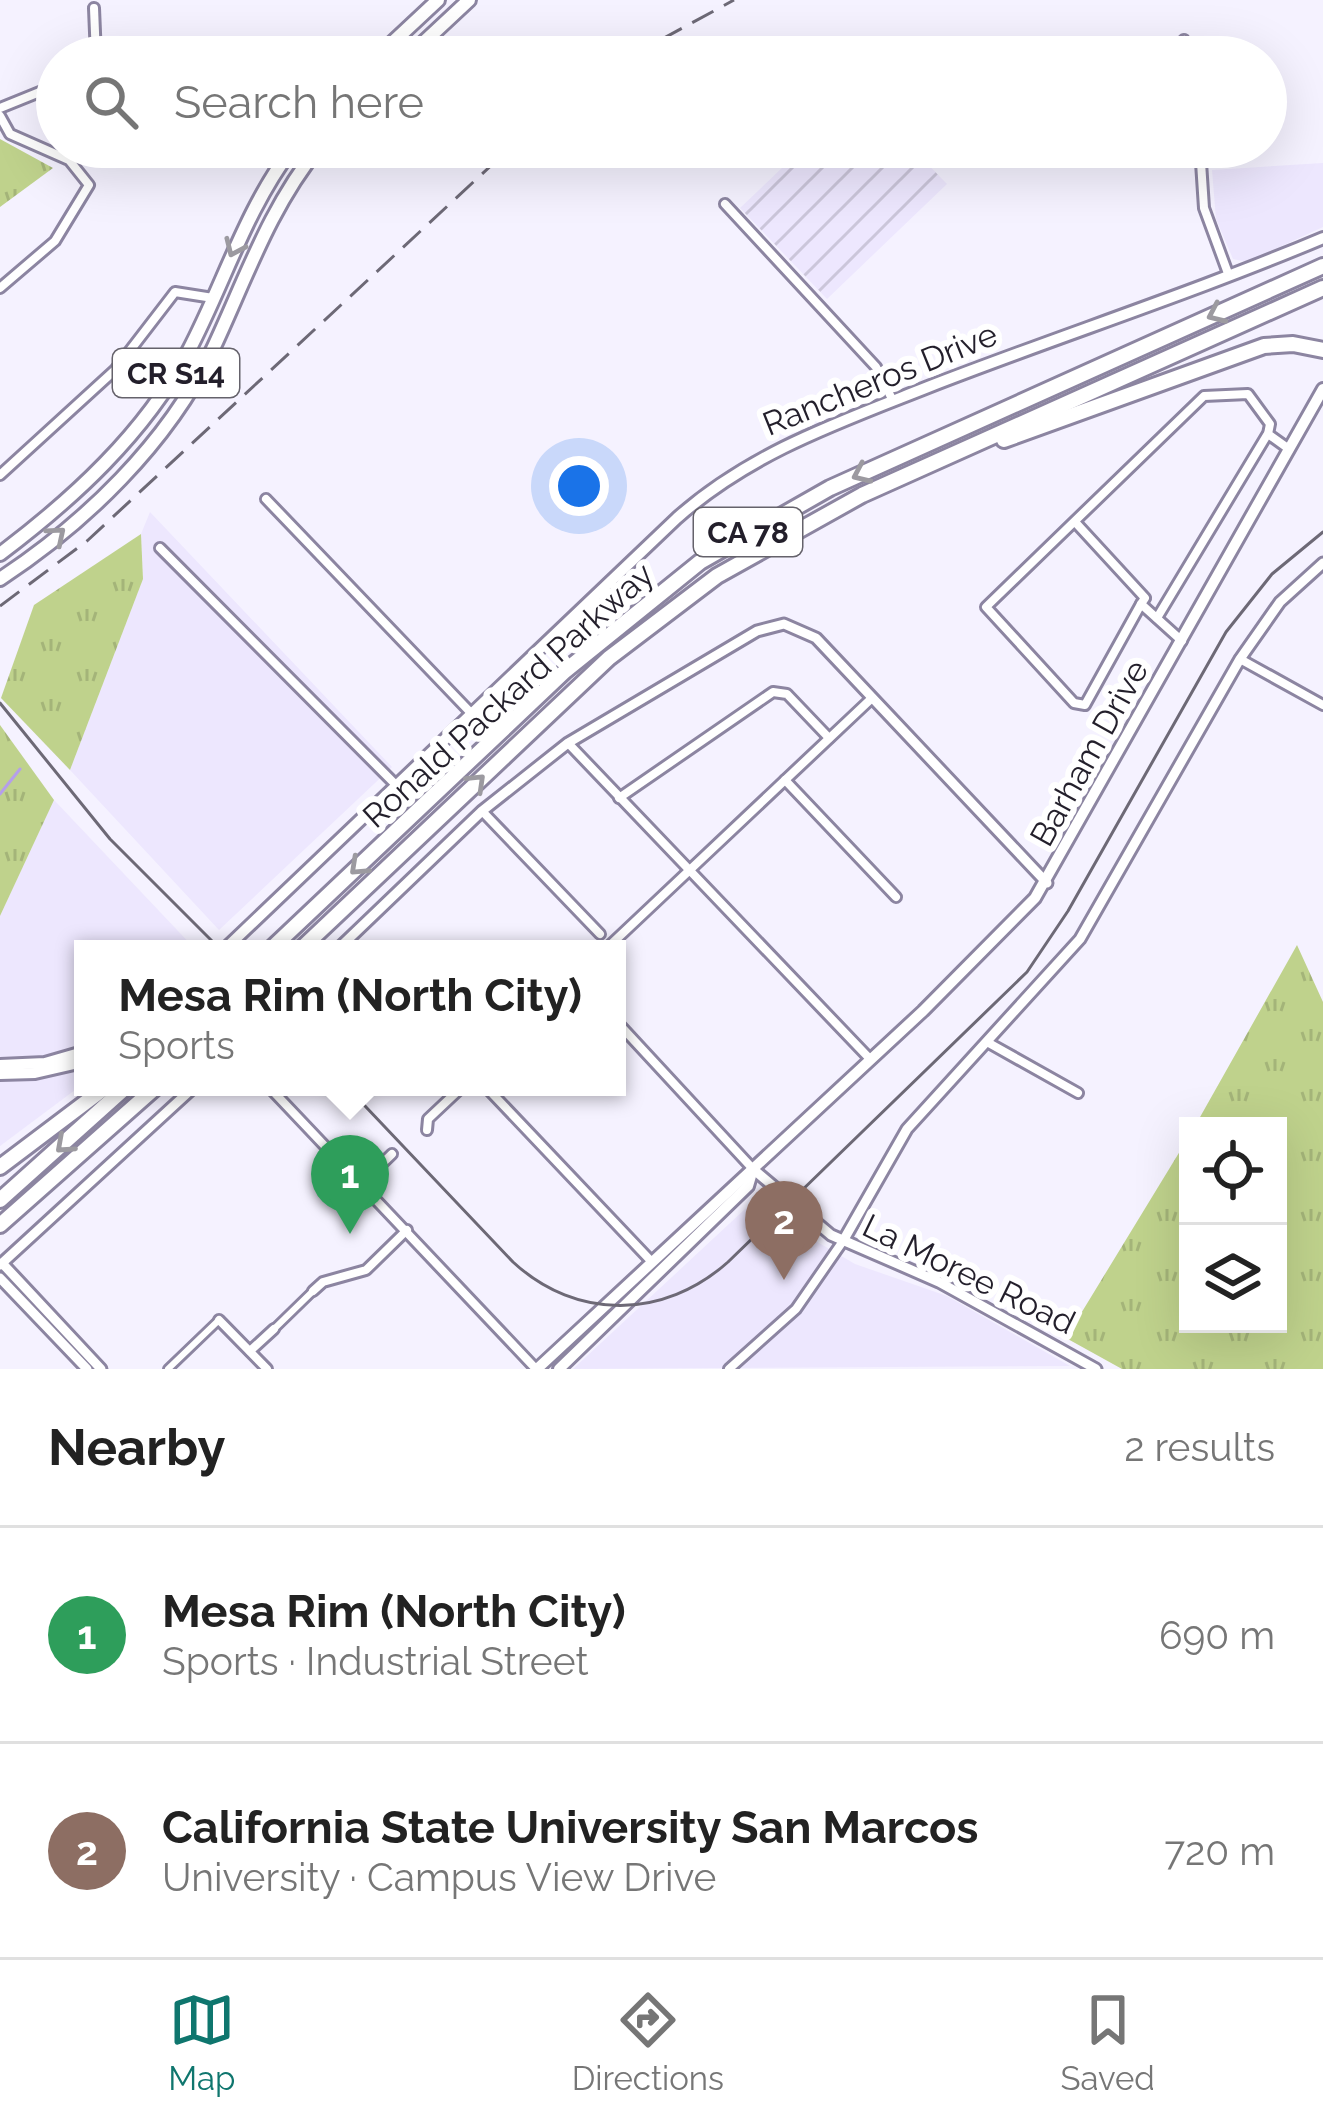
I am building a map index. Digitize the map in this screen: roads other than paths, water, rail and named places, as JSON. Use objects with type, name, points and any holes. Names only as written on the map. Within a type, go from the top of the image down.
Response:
[{"type":"highway","name":"Ronald Packard Parkway","points":[[281,940],[607,634],[742,535],[830,488],[1323,266]]},
{"type":"highway","name":"Ronald Packard Parkway","points":[[311,940],[646,627],[786,533],[1323,289]]},
{"type":"highway","points":[[966,448],[1009,438],[1264,346],[1292,344],[1323,350]]},
{"type":"highway","points":[[0,1166],[94,1096]]},
{"type":"highway","points":[[0,1200],[116,1096]]},
{"type":"highway","points":[[0,1238],[146,1096]]},
{"type":"highway","points":[[0,1225],[54,1182]]},
{"type":"main road","points":[[399,36],[438,0]]},
{"type":"main road","points":[[430,36],[469,0]]},
{"type":"main road","name":"CR S14","points":[[0,554],[57,509],[134,432],[183,361],[249,216],[280,168]]},
{"type":"main road","name":"CR S14","points":[[0,580],[53,540],[137,460],[174,414],[210,355],[272,219],[303,168]]},
{"type":"main road","name":"Rancheros Drive","points":[[232,940],[711,488],[757,458],[1069,332],[1230,278],[1323,238]]},
{"type":"main road","points":[[210,355],[209,337],[221,311],[213,298]]},
{"type":"main road","name":"Barham Drive","points":[[753,1169],[1006,932],[1046,883],[1323,388]]},
{"type":"main road","points":[[0,1065],[74,1058]]},
{"type":"main road","points":[[0,1074],[35,1073],[74,1060]]},
{"type":"main road","points":[[559,1369],[748,1186],[753,1169]]},
{"type":"main road","points":[[536,1369],[753,1169]]},
{"type":"street","points":[[94,8],[95,36]]},
{"type":"street","points":[[36,95],[0,112],[10,134],[36,145]]},
{"type":"street","points":[[0,288],[56,241],[89,184],[76,168]]},
{"type":"street","points":[[1201,168],[1204,208],[1230,278]]},
{"type":"street","points":[[725,204],[876,367],[892,401]]},
{"type":"street","points":[[0,475],[115,370],[175,292],[213,298]]},
{"type":"street","points":[[1076,523],[1145,598],[1085,705],[1074,703],[987,612],[1076,523],[1204,396],[1248,394],[1270,424],[1268,434],[1157,618]]},
{"type":"street","points":[[1268,434],[1289,449]]},
{"type":"street","points":[[266,499],[471,713]]},
{"type":"street","points":[[160,548],[396,785]]},
{"type":"street","points":[[730,1369],[796,1309],[843,1241],[907,1129],[1080,939],[1240,658],[1280,602],[1323,562]]},
{"type":"street","points":[[1142,604],[1182,641]]},
{"type":"street","points":[[347,940],[482,811],[568,743],[771,626],[797,627],[816,638],[1046,883]]},
{"type":"street","points":[[1240,658],[1323,705]]},
{"type":"street","points":[[619,798],[773,692],[787,694],[829,738]]},
{"type":"street","points":[[615,940],[872,698]]},
{"type":"street","points":[[568,743],[870,1059]]},
{"type":"street","points":[[785,780],[896,897]]},
{"type":"street","points":[[482,811],[600,934]]},
{"type":"street","name":"La Moree Road","points":[[626,1032],[753,1169],[843,1241],[939,1282],[1096,1369]]},
{"type":"street","points":[[987,1042],[1078,1093]]},
{"type":"street","points":[[89,1360],[1,1264],[184,1096]]},
{"type":"street","points":[[277,1096],[536,1369]]},
{"type":"street","points":[[427,1130],[428,1119],[452,1096]]},
{"type":"street","points":[[495,1096],[651,1261]]},
{"type":"street","points":[[362,1183],[392,1154]]},
{"type":"street","points":[[250,1351],[323,1282],[366,1270],[407,1231]]},
{"type":"street","points":[[0,1278],[101,1369]]},
{"type":"street","points":[[167,1369],[220,1320],[267,1369]]},
{"type":"waterway","points":[[0,794],[20,769]]},
{"type":"tram line","points":[[356,1096],[513,1262],[538,1281],[565,1295],[620,1306],[649,1303],[703,1281],[1027,972],[1068,911],[1226,632],[1272,574],[1323,532]]},
{"type":"tram line","points":[[0,703],[110,839],[211,940]]},
{"type":"railway","points":[[668,36],[734,0]]},
{"type":"railway","points":[[0,606],[87,541],[488,168]]},
{"type":"place","name":"Mesa Rim (North City)","points":[[350,1234]]},
{"type":"place","name":"California State University San Marcos","points":[[784,1280]]}]
